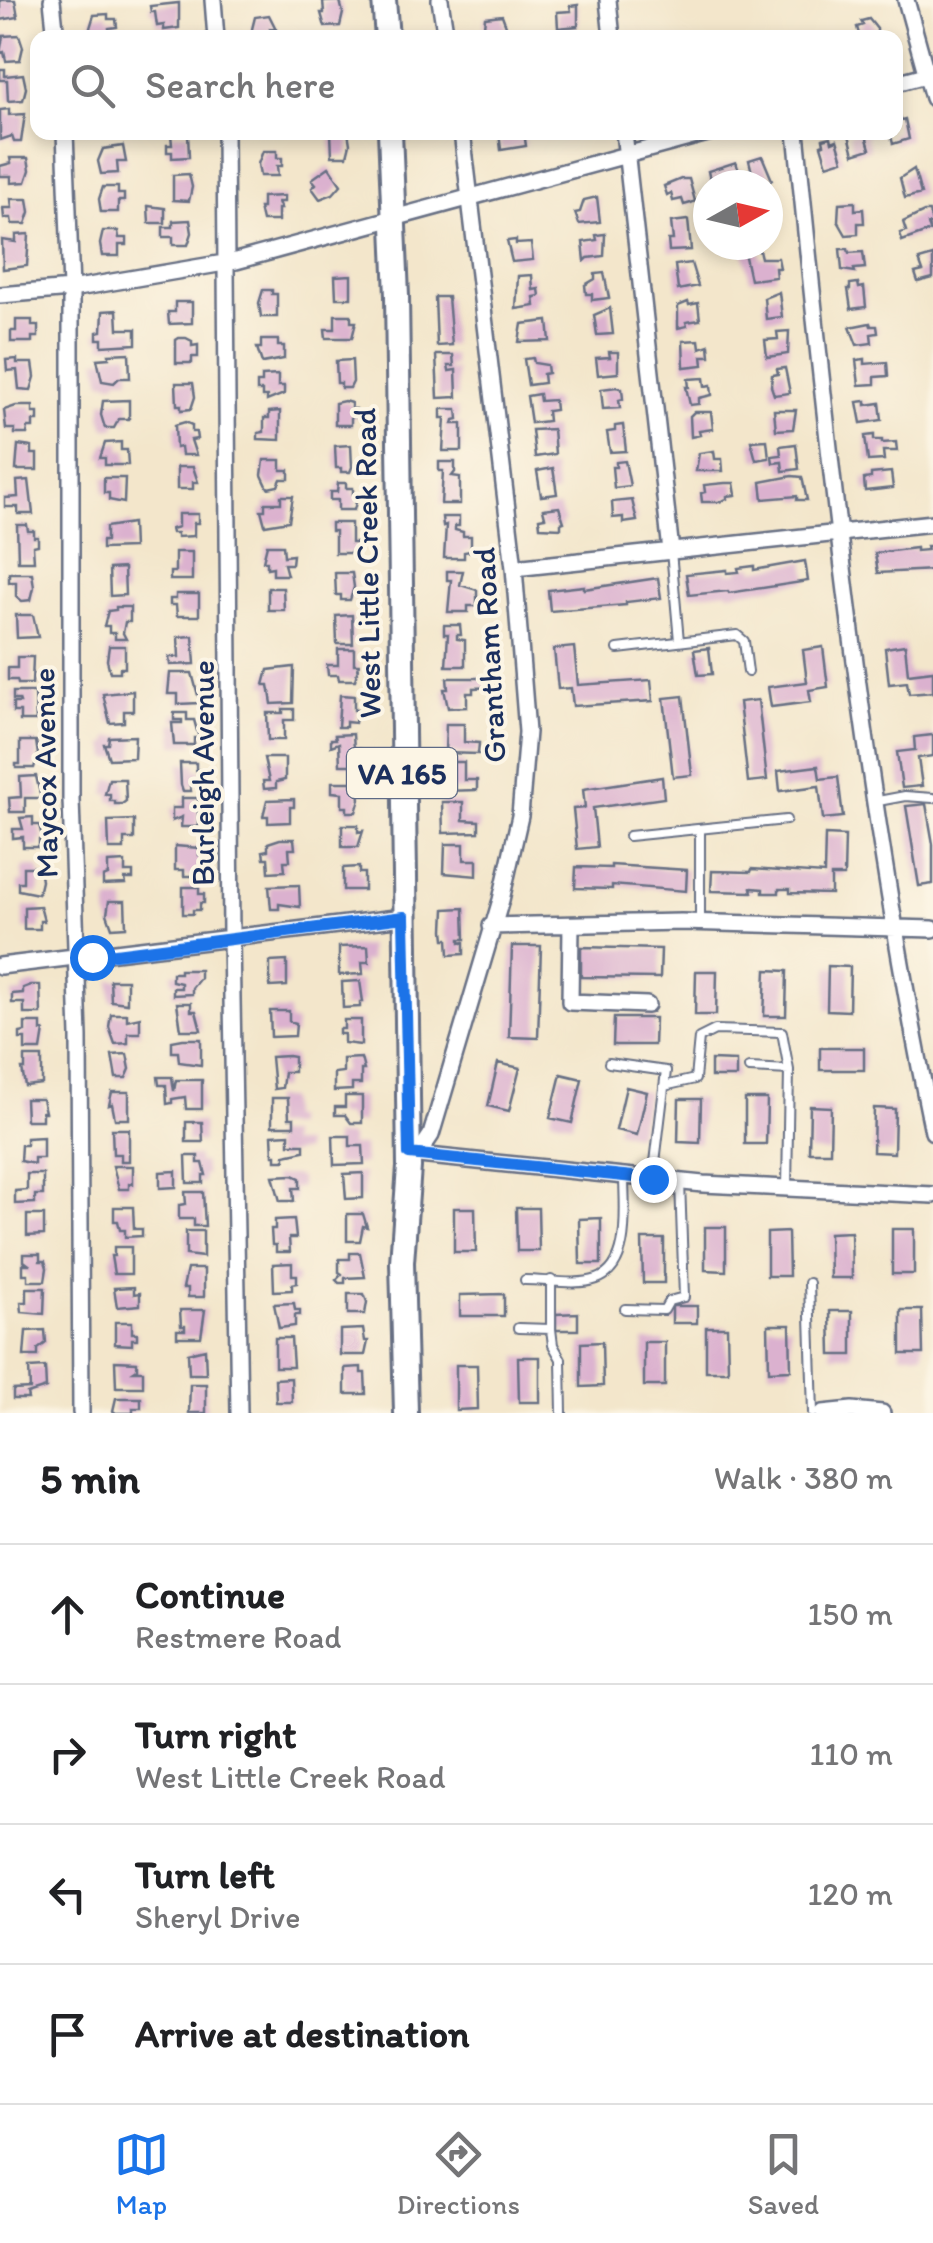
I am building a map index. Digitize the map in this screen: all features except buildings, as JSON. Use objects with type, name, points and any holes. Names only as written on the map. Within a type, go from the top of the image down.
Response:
[{"type":"main road","points":[[384,0],[386,30]]},
{"type":"main road","name":"West Little Creek Road","points":[[390,140],[409,1154],[402,1262],[406,1413]]},
{"type":"street","points":[[52,0],[55,30]]},
{"type":"street","points":[[212,0],[215,30]]},
{"type":"street","points":[[440,0],[445,30]]},
{"type":"street","points":[[608,0],[611,30]]},
{"type":"street","points":[[906,0],[930,74],[933,98]]},
{"type":"street","points":[[903,82],[930,74]]},
{"type":"street","name":"Maycox Avenue","points":[[65,140],[81,1413]]},
{"type":"street","name":"Burleigh Avenue","points":[[225,140],[239,1413]]},
{"type":"street","name":"Grantham Road","points":[[409,1154],[423,1147],[431,1135],[501,900],[520,816],[528,732],[514,568],[463,140]]},
{"type":"street","points":[[625,140],[671,552]]},
{"type":"street","points":[[0,295],[70,289],[227,262],[681,140]]},
{"type":"street","points":[[797,140],[838,534],[873,802],[933,1132]]},
{"type":"street","points":[[514,568],[933,523]]},
{"type":"street","points":[[0,966],[404,917]]},
{"type":"street","points":[[492,926],[700,922],[933,928]]},
{"type":"street","points":[[571,924],[570,1002],[647,1005]]},
{"type":"street","points":[[409,1154],[680,1182],[933,1194]]},
{"type":"street","points":[[823,1413],[882,1413]]},
{"type":"lane","points":[[671,552],[679,641]]},
{"type":"lane","points":[[618,649],[736,635],[744,642],[748,672]]},
{"type":"lane","points":[[873,802],[905,796],[933,798]]},
{"type":"lane","points":[[629,836],[786,820]]},
{"type":"lane","points":[[700,831],[700,922]]},
{"type":"lane","points":[[664,1086],[695,1078],[699,1038],[715,1030],[782,1032],[789,1070],[787,1188]]},
{"type":"lane","points":[[609,1063],[666,1071],[653,1179]]},
{"type":"lane","points":[[749,1068],[789,1070]]},
{"type":"lane","points":[[525,1280],[594,1281],[611,1272],[619,1258],[624,1176]]},
{"type":"lane","points":[[625,1309],[664,1310],[669,1301],[684,1298],[680,1182]]},
{"type":"lane","points":[[551,1280],[551,1329],[553,1345],[561,1359],[562,1413]]},
{"type":"lane","points":[[809,1283],[813,1413]]},
{"type":"lane","points":[[518,1328],[551,1329]]},
{"type":"route","points":[[92,957],[404,917],[409,1154],[653,1179]]}]
